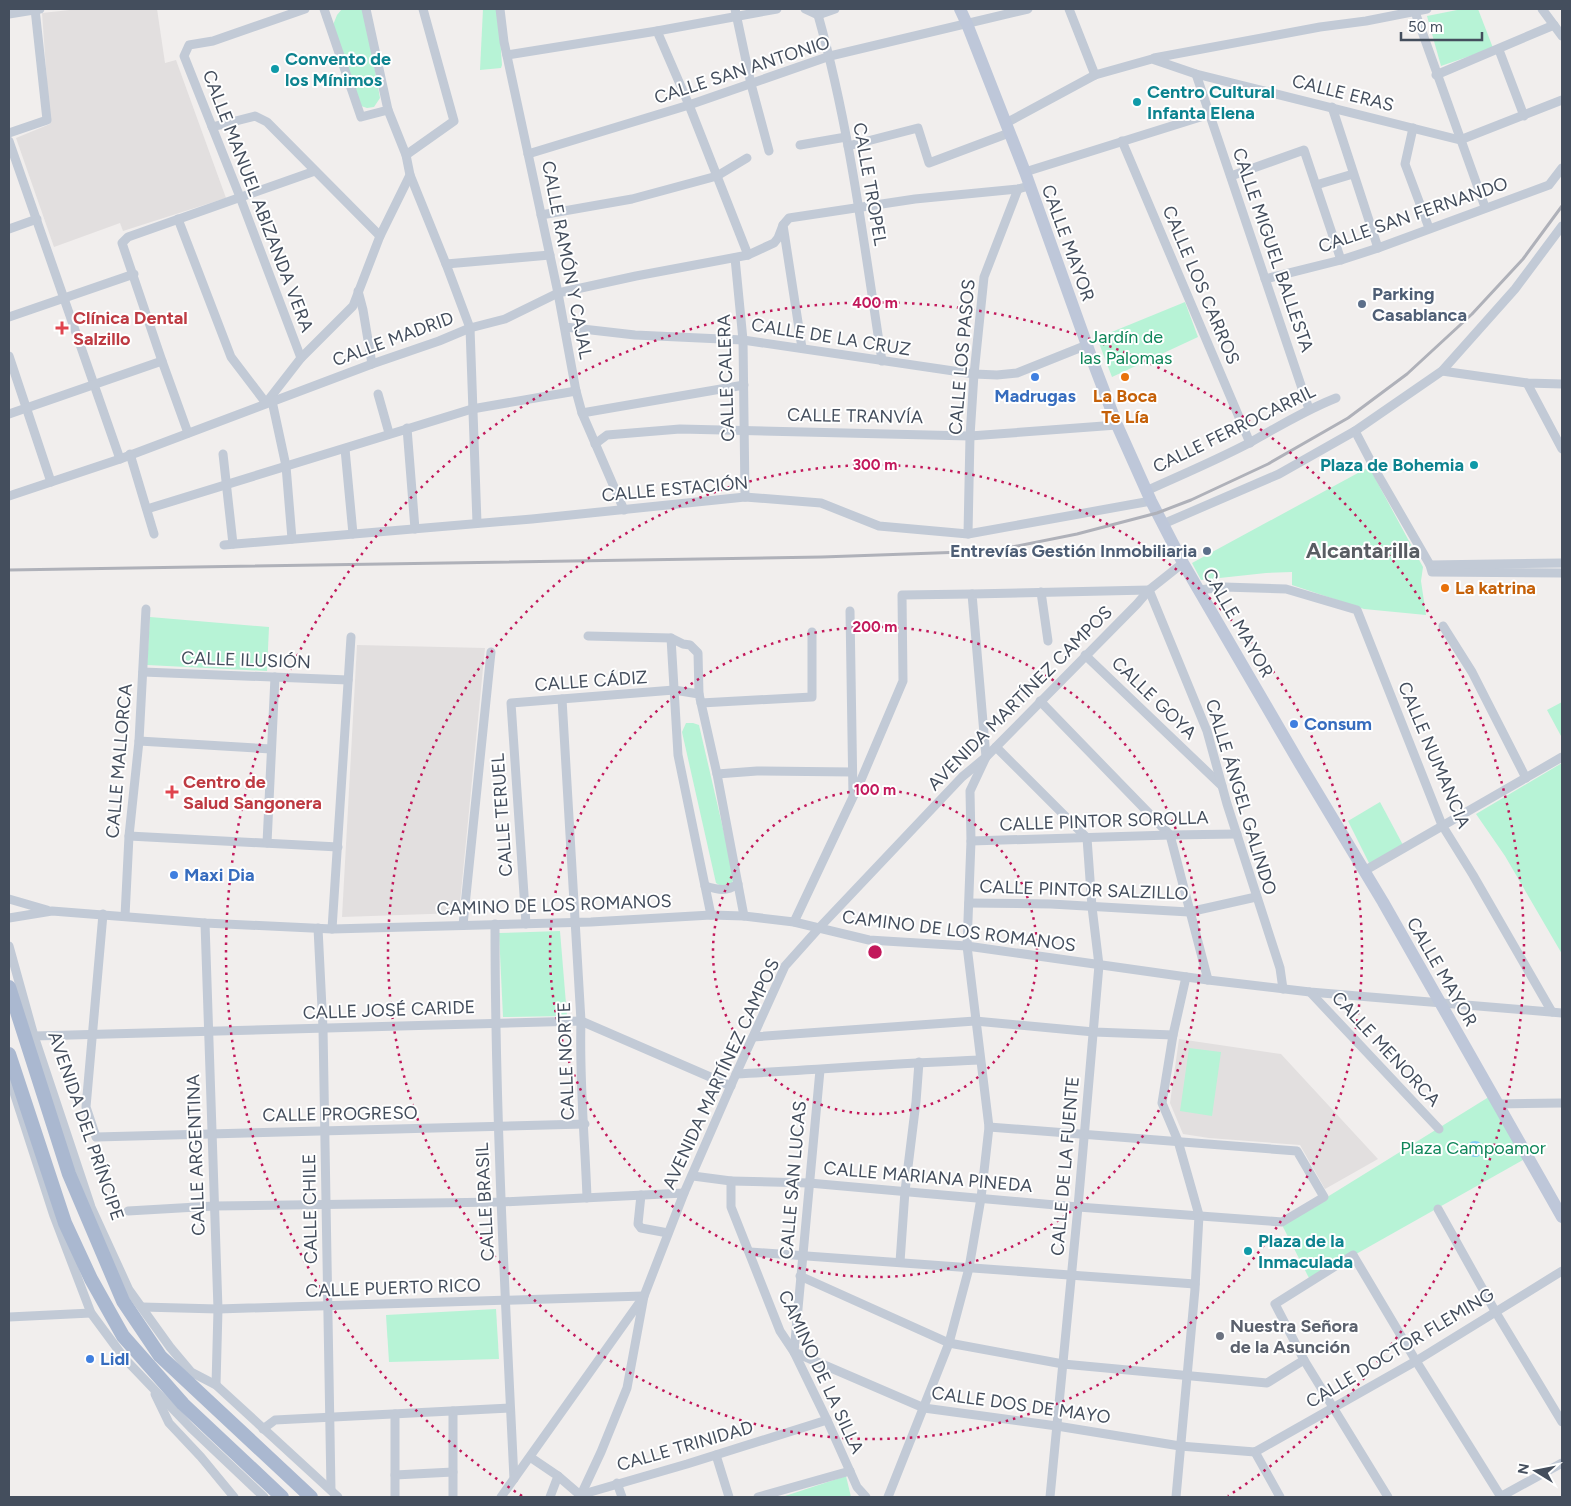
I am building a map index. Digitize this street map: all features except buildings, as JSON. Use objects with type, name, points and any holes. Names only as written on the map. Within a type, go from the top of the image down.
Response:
[{"type":"main road","name":"CALLE MAYOR","points":[[960,9],[1025,172],[1023,188],[1117,425],[1149,496],[1183,563],[1364,871],[1562,1217]]},
{"type":"main road","name":"AVENIDA DEL PRÍNCIPE","points":[[9,987],[69,1174],[123,1301],[160,1356],[311,1497]]},
{"type":"main road","points":[[9,1054],[65,1223],[91,1279],[123,1336],[183,1404],[282,1497]]},
{"type":"street","points":[[9,133],[47,120],[35,9]]},
{"type":"street","points":[[9,14],[40,9]]},
{"type":"street","name":"CALLE MANUEL ABIZANDA VERA","points":[[301,358],[184,56],[189,45],[213,41],[305,9]]},
{"type":"street","points":[[324,9],[361,117],[388,110]]},
{"type":"street","points":[[366,9],[388,110],[406,155],[410,175],[470,328],[477,523]]},
{"type":"street","points":[[406,155],[454,121],[423,9]]},
{"type":"street","name":"CALLE RAMÓN Y CAJAL","points":[[500,9],[504,42],[542,215],[576,391],[582,413],[624,510]]},
{"type":"street","points":[[508,55],[657,31],[736,13],[778,9]]},
{"type":"street","points":[[805,9],[818,15],[835,9]]},
{"type":"street","name":"CALLE SAN ANTONIO","points":[[528,154],[689,105],[830,56],[1028,9]]},
{"type":"street","points":[[1069,9],[1095,75]]},
{"type":"street","points":[[800,145],[847,142],[918,128],[929,163],[1008,128],[1095,75],[1152,59],[1426,9]]},
{"type":"street","points":[[1542,9],[1562,36]]},
{"type":"street","points":[[1415,12],[1485,208]]},
{"type":"street","points":[[736,13],[751,84],[769,150]]},
{"type":"street","name":"CALLE TROPEL","points":[[818,15],[830,56],[847,142],[882,361]]},
{"type":"street","points":[[1436,75],[1499,50],[1554,25]]},
{"type":"street","points":[[657,31],[689,105],[748,255]]},
{"type":"street","points":[[1499,50],[1524,116]]},
{"type":"street","name":"CALLE ERAS","points":[[1152,59],[1196,74],[1332,106],[1460,140]]},
{"type":"street","name":"CALLE MIGUEL BALLESTA","points":[[1196,74],[1309,408]]},
{"type":"street","points":[[1460,140],[1562,100]]},
{"type":"street","points":[[1332,106],[1378,248]]},
{"type":"street","points":[[1025,172],[1210,114]]},
{"type":"street","points":[[212,127],[255,116],[267,122],[380,236]]},
{"type":"street","points":[[1413,128],[1406,164],[1429,228]]},
{"type":"street","points":[[9,141],[13,161],[37,219],[120,459]]},
{"type":"street","name":"CALLE LOS CARROS","points":[[1122,141],[1250,443]]},
{"type":"street","points":[[1231,176],[1304,150],[1341,260]]},
{"type":"street","points":[[542,215],[632,199],[717,176],[747,158]]},
{"type":"street","name":"CALLE SAN FERNANDO","points":[[1265,278],[1341,260],[1378,248],[1549,185],[1562,168]]},
{"type":"street","points":[[188,433],[122,242],[128,237],[315,171]]},
{"type":"street","points":[[1316,186],[1353,174]]},
{"type":"street","points":[[269,402],[301,358],[353,306],[380,236],[410,175]]},
{"type":"street","points":[[802,348],[783,225],[788,218],[915,199],[1023,188]]},
{"type":"street","name":"CALLE LOS PASOS","points":[[968,534],[970,436],[984,277],[1023,188]]},
{"type":"street","points":[[9,229],[37,219]]},
{"type":"street","points":[[178,219],[231,357],[269,402],[286,466],[292,539]]},
{"type":"street","name":"CALLE MADRID","points":[[9,496],[120,459],[470,328],[505,319],[558,293],[748,255],[774,243],[783,225]]},
{"type":"street","points":[[1163,524],[1278,475],[1355,431],[1442,371],[1515,289],[1562,226]]},
{"type":"street","points":[[446,264],[550,255]]},
{"type":"street","name":"CALLE CALERA","points":[[735,258],[743,340],[745,497]]},
{"type":"street","points":[[9,317],[134,274]]},
{"type":"street","points":[[358,291],[372,364]]},
{"type":"street","name":"CALLE DE LA CRUZ","points":[[565,327],[635,335],[743,340],[974,374],[997,375],[1017,373],[1086,345]]},
{"type":"street","points":[[9,356],[51,482]]},
{"type":"street","points":[[9,414],[162,361]]},
{"type":"street","points":[[1442,371],[1527,383],[1562,384]]},
{"type":"street","points":[[1527,383],[1562,449]]},
{"type":"street","points":[[582,413],[744,384]]},
{"type":"street","points":[[147,510],[472,408],[576,391]]},
{"type":"street","points":[[378,394],[389,433]]},
{"type":"street","name":"CALLE FERROCARRIL","points":[[1149,496],[1250,443],[1309,408],[1336,398]]},
{"type":"street","name":"CALLE TRANVÍA","points":[[595,444],[607,435],[680,430],[970,436],[1117,425]]},
{"type":"street","points":[[407,428],[414,529]]},
{"type":"street","points":[[1355,431],[1431,568]]},
{"type":"street","points":[[345,449],[353,534]]},
{"type":"street","points":[[130,454],[154,534]]},
{"type":"street","points":[[223,454],[226,485]]},
{"type":"street","name":"CALLE ESTACIÓN","points":[[226,485],[229,544],[624,510],[745,497],[821,503],[878,526],[968,534],[1149,496]]},
{"type":"street","name":"AVENIDA MARTÍNEZ CAMPOS","points":[[501,1497],[644,1296],[684,1193],[785,966],[962,777],[996,747],[1149,590],[1183,563]]},
{"type":"street","points":[[1431,568],[1562,563]]},
{"type":"street","points":[[1431,568],[1562,572]]},
{"type":"street","name":"CALLE NUMANCIA","points":[[1199,590],[1224,587],[1286,589],[1357,610],[1442,825],[1552,1012]]},
{"type":"street","points":[[794,922],[853,797],[903,681],[902,595],[1149,590]]},
{"type":"street","name":"CALLE ÁNGEL GALINDO","points":[[1149,590],[1207,731],[1256,897],[1278,960],[1283,989]]},
{"type":"street","points":[[1041,592],[1048,641]]},
{"type":"street","points":[[888,1497],[949,1343],[969,1268],[981,1198],[989,1127],[967,946],[971,841],[970,791],[986,757],[972,594]]},
{"type":"street","name":"CALLE MALLORCA","points":[[125,916],[129,836],[139,741],[146,609]]},
{"type":"street","points":[[850,611],[853,797]]},
{"type":"street","points":[[1443,626],[1472,672],[1526,778]]},
{"type":"street","name":"CALLE CÁDIZ","points":[[511,703],[674,690],[700,699],[812,697],[812,632]]},
{"type":"street","points":[[588,636],[671,638],[690,645],[698,653],[700,699],[717,774],[744,916]]},
{"type":"street","points":[[332,929],[351,637]]},
{"type":"street","points":[[671,638],[678,755],[711,915]]},
{"type":"street","points":[[463,925],[491,652]]},
{"type":"street","name":"CALLE GOYA","points":[[1085,655],[1222,786]]},
{"type":"street","name":"CALLE ILUSIÓN","points":[[143,672],[348,680]]},
{"type":"street","points":[[267,843],[275,677]]},
{"type":"street","name":"CALLE NORTE","points":[[562,699],[581,1021],[580,1062],[587,1198]]},
{"type":"street","points":[[1040,701],[1170,834],[1208,980]]},
{"type":"street","name":"CALLE TERUEL","points":[[511,703],[526,924]]},
{"type":"street","points":[[139,741],[271,749]]},
{"type":"street","points":[[996,747],[1087,838]]},
{"type":"street","points":[[1364,871],[1562,757]]},
{"type":"street","points":[[717,774],[757,771],[852,772]]},
{"type":"street","name":"CALLE PINTOR SOROLLA","points":[[971,841],[1170,834],[1237,834]]},
{"type":"street","points":[[129,836],[338,847]]},
{"type":"street","name":"CALLE DE LA FUENTE","points":[[1050,1497],[1085,1135],[1099,965],[1092,908],[1087,838]]},
{"type":"street","points":[[705,886],[719,891],[729,890],[738,884]]},
{"type":"street","name":"CALLE PINTOR SALZILLO","points":[[969,903],[1051,904],[1092,908],[1189,912],[1256,897]]},
{"type":"street","name":"CAMINO DE LOS ROMANOS","points":[[9,899],[52,911],[205,923],[332,929],[575,923],[711,915],[744,916],[794,922],[869,940],[967,946],[1208,980],[1310,992],[1562,1013]]},
{"type":"street","name":"CAMINO DE LOS ROMANOS","points":[[9,918],[52,911]]},
{"type":"street","points":[[93,1034],[103,914]]},
{"type":"street","name":"CALLE ARGENTINA","points":[[205,923],[218,1309],[216,1385]]},
{"type":"street","name":"CALLE BRASIL","points":[[495,924],[495,1023],[500,1202],[514,1479]]},
{"type":"street","name":"CALLE CHILE","points":[[318,928],[323,1028],[331,1490]]},
{"type":"street","name":"AVENIDA DEL PRÍNCIPE","points":[[9,946],[34,1036],[90,1208],[129,1290],[190,1372],[216,1385],[338,1497]]},
{"type":"street","points":[[1176,1497],[1195,1284],[1199,1215],[1178,1141],[1162,1103],[1173,1035],[1186,977]]},
{"type":"street","name":"CALLE MENORCA","points":[[1310,992],[1439,1129]]},
{"type":"street","name":"CALLE JOSÉ CARIDE","points":[[34,1036],[581,1021],[731,1086]]},
{"type":"street","points":[[753,1038],[975,1021],[1094,1032],[1173,1035]]},
{"type":"street","name":"CALLE PROGRESO","points":[[93,1034],[86,1107],[96,1137],[584,1124]]},
{"type":"street","points":[[736,1074],[980,1060]]},
{"type":"street","points":[[900,1262],[905,1191],[919,1062]]},
{"type":"street","name":"CALLE SAN LUCAS","points":[[794,1352],[820,1070]]},
{"type":"street","points":[[9,1077],[54,1216],[91,1313],[125,1359],[191,1428],[264,1497]]},
{"type":"street","points":[[1497,1104],[1562,1103]]},
{"type":"street","points":[[989,1127],[1178,1141]]},
{"type":"street","name":"CALLE MARIANA PINEDA","points":[[731,1181],[905,1191],[1078,1207],[1282,1222],[1324,1197],[1297,1152],[1178,1141]]},
{"type":"street","points":[[693,1176],[731,1181]]},
{"type":"street","name":"CAMINO DE LA SILLA","points":[[731,1181],[731,1206],[780,1331],[794,1352],[857,1487],[866,1497]]},
{"type":"street","points":[[128,1211],[214,1206],[500,1202],[684,1193]]},
{"type":"street","points":[[641,1195],[638,1224],[641,1228],[668,1234]]},
{"type":"street","points":[[1438,1209],[1495,1310],[1562,1422]]},
{"type":"street","points":[[750,1252],[1195,1284]]},
{"type":"street","points":[[1388,1497],[1304,1360],[1275,1304],[1353,1255],[1500,1497],[1562,1463]]},
{"type":"street","name":"CALLE DOCTOR FLEMING","points":[[1255,1452],[1416,1361],[1495,1310],[1562,1271]]},
{"type":"street","points":[[800,1276],[949,1343],[1063,1364],[1267,1383],[1304,1360]]},
{"type":"street","points":[[530,1457],[558,1476],[580,1496],[601,1452],[627,1388],[644,1296]]},
{"type":"street","name":"CALLE PUERTO RICO","points":[[142,1307],[218,1309],[644,1296]]},
{"type":"street","points":[[9,1317],[91,1313]]},
{"type":"street","name":"CALLE DOS DE MAYO","points":[[794,1352],[924,1408],[1057,1426],[1180,1446],[1255,1452]]},
{"type":"street","points":[[150,1385],[169,1423],[201,1457],[234,1497]]},
{"type":"street","points":[[263,1429],[275,1420],[510,1408]]},
{"type":"street","points":[[453,1411],[453,1497]]},
{"type":"street","points":[[395,1414],[395,1497]]},
{"type":"street","name":"CALLE TRINIDAD","points":[[580,1496],[617,1483],[716,1455],[827,1420]]},
{"type":"street","points":[[1255,1452],[1280,1497]]},
{"type":"street","points":[[716,1455],[729,1497]]},
{"type":"street","points":[[758,1497],[850,1471]]},
{"type":"street","points":[[395,1474],[453,1472]]},
{"type":"street","points":[[550,1497],[558,1476]]},
{"type":"street","points":[[617,1483],[622,1497]]},
{"type":"shaded area","points":[[79,9],[157,9],[165,63],[176,60],[226,198],[123,231],[120,223],[54,247],[16,138],[50,124],[42,13]]},
{"type":"shaded area","points":[[357,645],[485,648],[459,913],[342,917]]},
{"type":"shaded area","points":[[1179,1039],[1281,1054],[1378,1159],[1325,1189],[1300,1145],[1209,1138],[1183,1134],[1170,1103]]},
{"type":"green space","points":[[342,9],[364,10],[380,98],[374,107],[367,108],[361,106],[333,25]]},
{"type":"green space","points":[[483,9],[498,9],[501,68],[480,70]]},
{"type":"green space","points":[[1462,9],[1478,9],[1493,48],[1441,66],[1427,16]]},
{"type":"green space","name":"Jardín de las Palomas","points":[[1185,302],[1198,337],[1112,377],[1097,338]]},
{"type":"green space","points":[[1369,467],[1423,567],[1421,581],[1426,615],[1364,609],[1292,585],[1292,572],[1201,580],[1192,563]]},
{"type":"green space","points":[[150,617],[269,627],[267,671],[147,665]]},
{"type":"green space","points":[[1562,702],[1562,735],[1561,736],[1547,710]]},
{"type":"green space","points":[[686,723],[699,725],[734,876],[732,884],[721,886],[716,883],[682,732]]},
{"type":"green space","points":[[1562,763],[1562,954],[1505,856],[1476,814]]},
{"type":"green space","points":[[1380,802],[1403,845],[1370,865],[1348,821]]},
{"type":"green space","points":[[560,931],[567,1016],[503,1017],[499,933]]},
{"type":"green space","points":[[1189,1048],[1221,1052],[1212,1116],[1180,1111]]},
{"type":"green space","name":"Plaza Campoamor","points":[[1492,1095],[1528,1157],[1310,1280],[1282,1225]]},
{"type":"green space","points":[[496,1309],[499,1359],[389,1362],[386,1315]]},
{"type":"green space","points":[[846,1476],[851,1497],[782,1497]]},
{"type":"water","points":[[1475,1141],[1481,1143],[1483,1149],[1481,1155],[1475,1157],[1469,1155],[1467,1149],[1469,1143]]},
{"type":"railway","points":[[9,570],[822,557],[992,551],[1077,534],[1157,513],[1191,500],[1268,464],[1348,418],[1407,374],[1472,314],[1523,259],[1562,206]]},
{"type":"place","name":"Convento de los Mínimos","points":[[275,69]]},
{"type":"place","name":"Centro Cultural Infanta Elena","points":[[1137,102]]},
{"type":"place","name":"Parking Casablanca","points":[[1362,304]]},
{"type":"place","name":"Clínica Dental Salzillo","points":[[62,328]]},
{"type":"place","name":"Madrugas","points":[[1035,377]]},
{"type":"place","name":"La Boca Te Lía","points":[[1125,377]]},
{"type":"place","name":"Plaza de Bohemia","points":[[1474,465]]},
{"type":"place","name":"Entrevías Gestión Inmobiliaria","points":[[1207,551]]},
{"type":"place","name":"La katrina","points":[[1445,588]]},
{"type":"place","name":"Consum","points":[[1294,724]]},
{"type":"place","name":"Centro de Salud Sangonera","points":[[172,792]]},
{"type":"place","name":"Maxi Dia","points":[[174,875]]},
{"type":"place","name":"Plaza de la Inmaculada","points":[[1248,1251]]},
{"type":"place","name":"Nuestra Señora de la Asunción","points":[[1220,1336]]},
{"type":"place","name":"Lidl","points":[[90,1359]]},
{"type":"district","name":"Alcantarilla","points":[[1363,550]]}]
